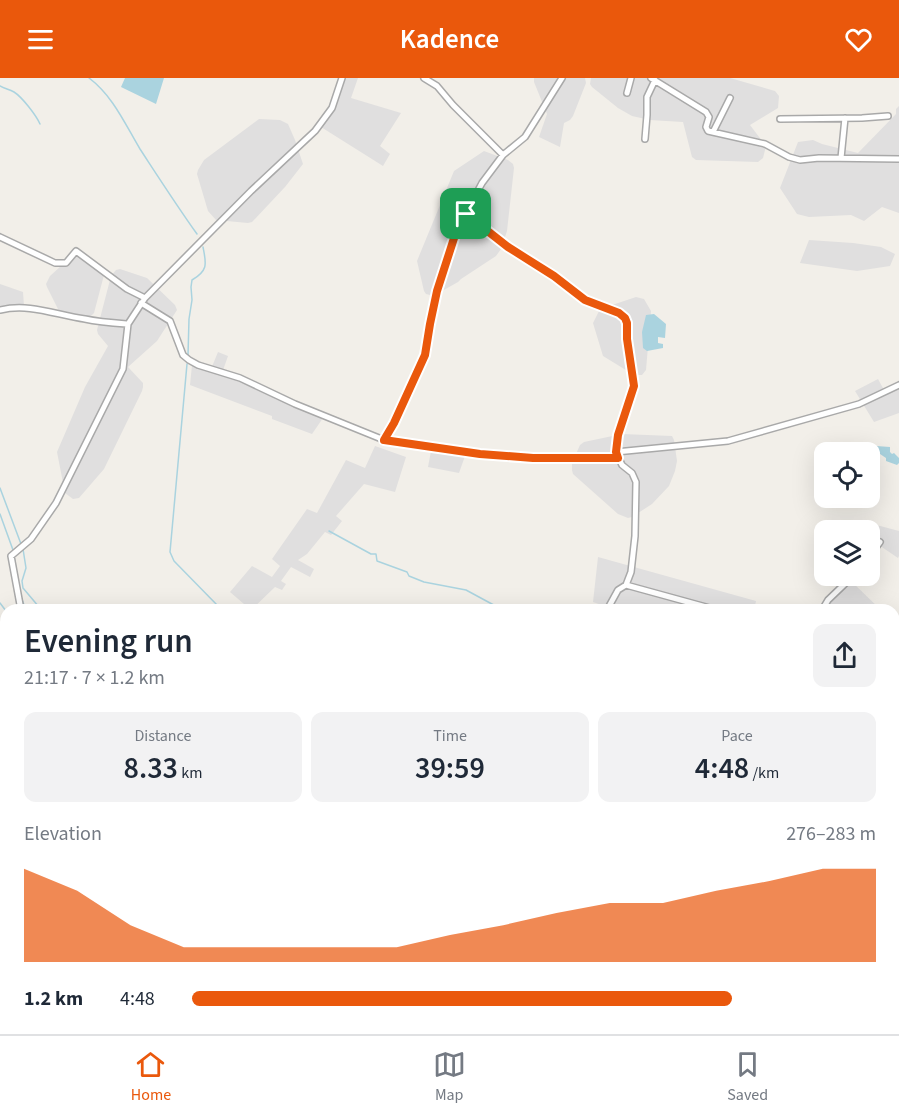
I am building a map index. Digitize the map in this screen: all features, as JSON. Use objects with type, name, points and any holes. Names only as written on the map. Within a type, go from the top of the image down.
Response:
[{"type":"street","points":[[20,604],[11,556],[31,539],[56,503],[123,369],[128,324],[143,301],[251,191],[315,130],[332,108],[342,78]]},
{"type":"street","points":[[424,78],[437,86],[458,111],[503,155]]},
{"type":"street","points":[[384,440],[425,355],[437,291],[456,232],[482,183],[503,155],[525,137],[562,78]]},
{"type":"street","points":[[627,93],[631,78]]},
{"type":"street","points":[[645,139],[647,98],[653,79],[706,112],[709,117],[706,129],[765,144],[789,157],[899,159]]},
{"type":"street","points":[[713,132],[730,98]]},
{"type":"street","points":[[780,119],[888,116]]},
{"type":"street","points":[[841,158],[845,118]]},
{"type":"street","points":[[466,214],[508,247],[554,276],[585,300],[619,313],[627,323],[634,386],[618,435],[617,455],[622,465],[632,473],[636,482],[635,536],[631,572],[626,585],[618,590],[610,604]]},
{"type":"street","points":[[0,237],[55,263],[66,263],[76,251],[170,321],[183,355],[189,360],[240,378],[294,404],[384,440],[480,454],[533,458],[617,455],[728,441],[859,404],[899,385]]},
{"type":"street","points":[[0,310],[38,308],[85,319],[128,324]]},
{"type":"street","points":[[626,585],[695,604]]},
{"type":"street","points":[[826,604],[843,586]]},
{"type":"shaded area","points":[[344,78],[358,78],[351,98],[401,113],[380,146],[390,154],[383,166],[321,127]]},
{"type":"shaded area","points":[[534,78],[585,78],[586,83],[573,116],[564,123],[560,147],[539,137],[547,114]]},
{"type":"shaded area","points":[[591,78],[730,78],[775,91],[779,96],[778,108],[750,125],[766,146],[763,158],[758,162],[696,160],[692,157],[683,122],[650,120],[632,116],[592,87]]},
{"type":"shaded area","points":[[899,106],[899,213],[882,207],[864,221],[851,215],[809,217],[797,214],[780,188],[798,142],[813,140],[858,153],[896,114]]},
{"type":"shaded area","points":[[259,119],[280,120],[288,124],[303,164],[252,222],[216,220],[208,211],[197,174],[198,170],[204,160]]},
{"type":"shaded area","points":[[484,151],[508,160],[514,168],[507,231],[501,249],[496,256],[458,282],[435,295],[426,294],[417,261],[454,171]]},
{"type":"shaded area","points":[[809,240],[881,247],[895,254],[890,266],[857,271],[800,263]]},
{"type":"shaded area","points":[[78,254],[104,275],[94,313],[88,317],[59,311],[46,284],[50,276],[73,255]]},
{"type":"shaded area","points":[[120,269],[147,278],[175,305],[177,310],[157,341],[128,367],[143,383],[142,391],[104,469],[79,498],[73,499],[65,493],[57,452],[85,387],[108,346],[97,330],[111,276]]},
{"type":"shaded area","points":[[0,284],[23,292],[24,306],[0,311]]},
{"type":"shaded area","points":[[636,297],[644,299],[651,311],[646,370],[642,375],[634,375],[603,356],[593,323],[600,309]]},
{"type":"shaded area","points":[[218,352],[228,356],[222,373],[323,418],[312,434],[190,385],[192,365],[211,369]]},
{"type":"shaded area","points":[[878,379],[884,390],[899,383],[899,413],[874,422],[855,391]]},
{"type":"shaded area","points":[[622,434],[672,436],[677,461],[669,486],[652,504],[628,518],[618,514],[573,474],[572,470],[572,463],[580,445],[584,442]]},
{"type":"shaded area","points":[[375,446],[406,457],[395,492],[364,484],[336,516],[342,521],[331,535],[325,532],[307,554],[298,560],[314,569],[310,577],[291,567],[281,581],[286,584],[282,590],[275,587],[257,604],[244,604],[230,592],[252,566],[272,577],[280,566],[272,559],[307,509],[317,513],[346,460],[365,468]]},
{"type":"shaded area","points":[[431,451],[465,456],[459,473],[428,467]]},
{"type":"shaded area","points":[[880,526],[899,531],[898,558],[880,546]]},
{"type":"shaded area","points":[[598,557],[756,601],[755,604],[599,604],[593,602]]},
{"type":"shaded area","points":[[846,586],[856,586],[875,604],[828,604]]},
{"type":"water","points":[[125,78],[164,78],[156,104],[121,87]]},
{"type":"water","points":[[654,314],[666,324],[665,338],[658,337],[658,343],[663,344],[663,348],[647,351],[643,348],[642,332],[646,315]]},
{"type":"water","points":[[880,446],[890,447],[890,452],[899,458],[899,463],[897,465],[886,461],[886,458],[880,454]]},
{"type":"waterway","points":[[89,78],[112,102],[140,149],[197,234]]},
{"type":"waterway","points":[[0,86],[21,98],[40,124]]},
{"type":"waterway","points":[[188,355],[191,287],[192,280],[201,273],[205,266],[203,247]]},
{"type":"waterway","points":[[187,364],[170,552],[174,561],[216,604]]},
{"type":"waterway","points":[[0,488],[21,544]]},
{"type":"waterway","points":[[0,514],[13,550]]},
{"type":"waterway","points":[[329,531],[371,554],[376,554],[377,561],[407,572],[409,576],[424,582],[466,590],[492,604]]},
{"type":"waterway","points":[[23,549],[26,568],[22,581],[23,588],[36,604]]},
{"type":"waterway","points":[[14,556],[17,575]]},
{"type":"waterway","points":[[21,597],[24,604]]},
{"type":"waterway","points":[[889,1034],[897,1034]]},
{"type":"route","points":[[466,214],[508,247],[554,276],[585,300],[619,313],[625,318],[634,386],[618,435],[616,452],[618,458],[533,458],[480,454],[384,440],[425,355],[437,291],[456,232],[466,214]]}]
